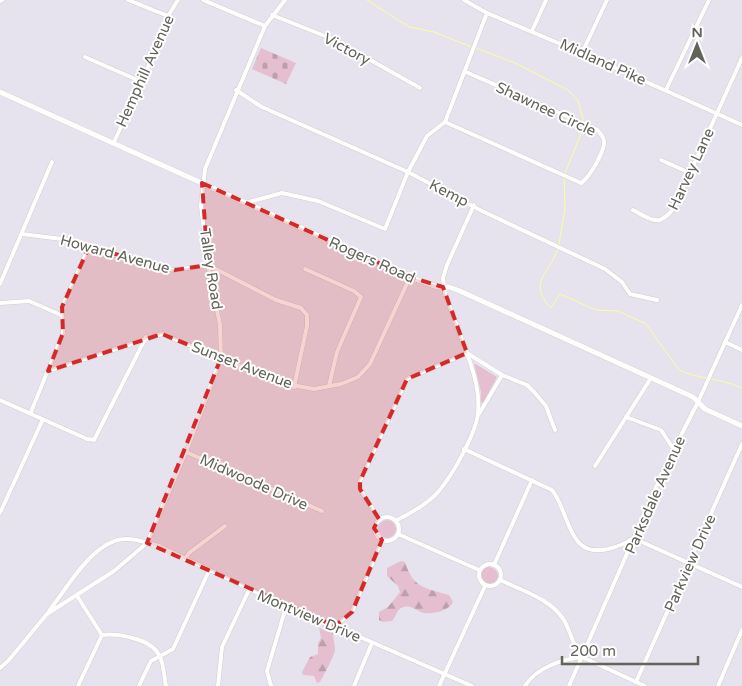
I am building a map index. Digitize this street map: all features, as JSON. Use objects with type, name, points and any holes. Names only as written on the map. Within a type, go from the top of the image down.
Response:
[{"type":"street","points":[[128,0],[168,16]]},
{"type":"street","name":"Hemphill Avenue","points":[[114,142],[142,82],[168,16],[178,0]]},
{"type":"street","points":[[203,0],[265,26]]},
{"type":"street","name":"Talley Road","points":[[47,614],[114,572],[148,543],[186,452],[221,358],[221,331],[208,265],[201,206],[202,183],[212,149],[236,90],[265,26],[284,0]]},
{"type":"street","name":"Midland Pike","points":[[464,0],[478,6],[487,13],[532,31],[742,125]]},
{"type":"street","points":[[478,6],[480,0]]},
{"type":"street","points":[[532,31],[546,0]]},
{"type":"street","points":[[582,53],[607,0]]},
{"type":"street","points":[[666,90],[709,0]]},
{"type":"street","points":[[245,203],[282,193],[318,201],[385,229],[408,172],[427,136],[445,122],[466,72],[487,13]]},
{"type":"street","name":"Victory","points":[[272,15],[335,40],[420,88]]},
{"type":"street","points":[[85,57],[142,82]]},
{"type":"street","name":"Harvey Lane","points":[[633,210],[651,220],[664,220],[674,208],[742,58]]},
{"type":"street","name":"Shawnee Circle","points":[[445,122],[582,184],[588,179],[605,144],[603,135],[596,129],[466,72]]},
{"type":"street","name":"Kemp","points":[[236,90],[262,107],[408,172],[474,205],[482,212],[605,269],[622,282],[630,294],[657,300]]},
{"type":"street","name":"Rogers Road","points":[[0,92],[410,277],[437,287],[460,291],[693,397],[705,409],[742,426]]},
{"type":"street","points":[[661,160],[690,173]]},
{"type":"street","points":[[0,284],[52,162]]},
{"type":"street","points":[[474,205],[447,265],[442,287],[476,378],[479,395],[478,415]]},
{"type":"street","name":"Howard Avenue","points":[[22,234],[44,235],[168,269],[208,265]]},
{"type":"street","points":[[31,412],[63,333],[61,315],[64,302],[89,247]]},
{"type":"street","points":[[208,265],[276,300],[301,308],[307,315],[307,326],[294,386]]},
{"type":"street","points":[[305,269],[354,291],[361,297],[337,352],[329,386]]},
{"type":"street","name":"Sunset Avenue","points":[[48,371],[162,334],[261,376],[294,386],[314,389],[329,386],[358,377],[370,364],[410,277]]},
{"type":"street","points":[[0,303],[29,301],[61,315]]},
{"type":"street","name":"Parksdale Avenue","points":[[569,686],[629,554],[633,538],[742,305]]},
{"type":"street","points":[[0,400],[31,412],[87,439],[94,440],[146,338]]},
{"type":"street","points":[[725,342],[742,350]]},
{"type":"street","points":[[467,353],[502,375],[526,385],[546,406],[555,430]]},
{"type":"street","points":[[379,519],[360,488],[360,480],[407,379],[467,353]]},
{"type":"street","points":[[397,520],[421,506],[438,493],[464,449],[478,415],[502,375]]},
{"type":"street","points":[[595,466],[651,378]]},
{"type":"street","points":[[626,417],[661,430],[674,450]]},
{"type":"street","points":[[0,513],[43,419]]},
{"type":"street","name":"Parkview Drive","points":[[636,682],[742,444]]},
{"type":"street","points":[[464,449],[552,490],[560,500],[568,525],[576,540],[586,548],[598,552],[626,544],[633,538],[742,587]]},
{"type":"street","name":"Midwoode Drive","points":[[186,452],[322,511]]},
{"type":"street","points":[[494,564],[532,480]]},
{"type":"street","points":[[389,516],[397,520],[398,534],[391,541],[382,540],[375,534],[374,528],[379,519],[389,516]]},
{"type":"street","points":[[185,559],[189,553],[225,526]]},
{"type":"street","points":[[398,534],[479,570]]},
{"type":"street","name":"Talley Road","points":[[0,668],[47,614],[95,552],[110,543],[124,539],[148,543]]},
{"type":"street","points":[[335,626],[352,612],[382,540]]},
{"type":"street","name":"Montview Drive","points":[[148,543],[317,621],[335,626],[472,686]]},
{"type":"street","points":[[494,564],[483,566],[479,570],[478,578],[484,586],[490,587],[500,580]]},
{"type":"street","points":[[494,564],[499,569],[500,580]]},
{"type":"street","points":[[139,686],[150,661],[173,649],[209,570]]},
{"type":"street","points":[[500,580],[552,606],[565,622],[577,652],[582,657],[645,686]]},
{"type":"street","points":[[439,686],[484,586]]},
{"type":"street","points":[[218,686],[222,647],[249,590]]},
{"type":"street","points":[[77,596],[102,636]]},
{"type":"street","points":[[271,686],[267,671],[286,607]]},
{"type":"street","points":[[718,686],[742,630]]},
{"type":"street","points":[[102,636],[111,634],[135,638],[156,650],[160,656],[166,686]]},
{"type":"street","points":[[78,686],[102,636]]},
{"type":"street","points":[[354,686],[372,643]]},
{"type":"street","points":[[525,686],[534,674],[542,669],[582,657]]},
{"type":"highlighted area","points":[[202,183],[410,277],[443,287],[467,353],[407,379],[360,481],[360,489],[379,519],[374,528],[382,540],[352,612],[335,626],[147,543],[221,358],[162,334],[48,371],[63,333],[62,307],[89,247],[175,270],[208,265]]},
{"type":"green space","points":[[261,48],[296,63],[286,84],[252,69]]},
{"type":"green space","points":[[474,363],[497,377],[483,403],[481,402],[481,392]]},
{"type":"green space","points":[[383,520],[391,520],[396,525],[394,536],[383,538],[378,533],[378,525]]},
{"type":"green space","points":[[401,561],[405,562],[412,577],[421,586],[449,595],[453,602],[451,605],[441,611],[428,613],[407,606],[398,611],[392,621],[383,622],[379,620],[379,612],[388,607],[400,592],[398,586],[387,576],[387,568]]},
{"type":"green space","points":[[489,567],[495,570],[498,576],[495,582],[489,585],[483,582],[480,576],[483,570]]},
{"type":"green space","points":[[319,628],[333,633],[335,650],[322,679],[317,683],[314,676],[303,675],[302,672],[310,657],[318,654],[318,643],[321,638]]},
{"type":"waterway","points":[[367,0],[409,27],[434,32],[472,47]]},
{"type":"waterway","points":[[476,48],[515,63],[568,90],[578,101],[584,122]]},
{"type":"waterway","points":[[559,244],[565,209],[564,176],[584,126]]},
{"type":"waterway","points":[[558,248],[540,284],[544,299],[551,308],[560,294],[596,310],[618,311],[646,324],[679,370],[742,388]]}]
